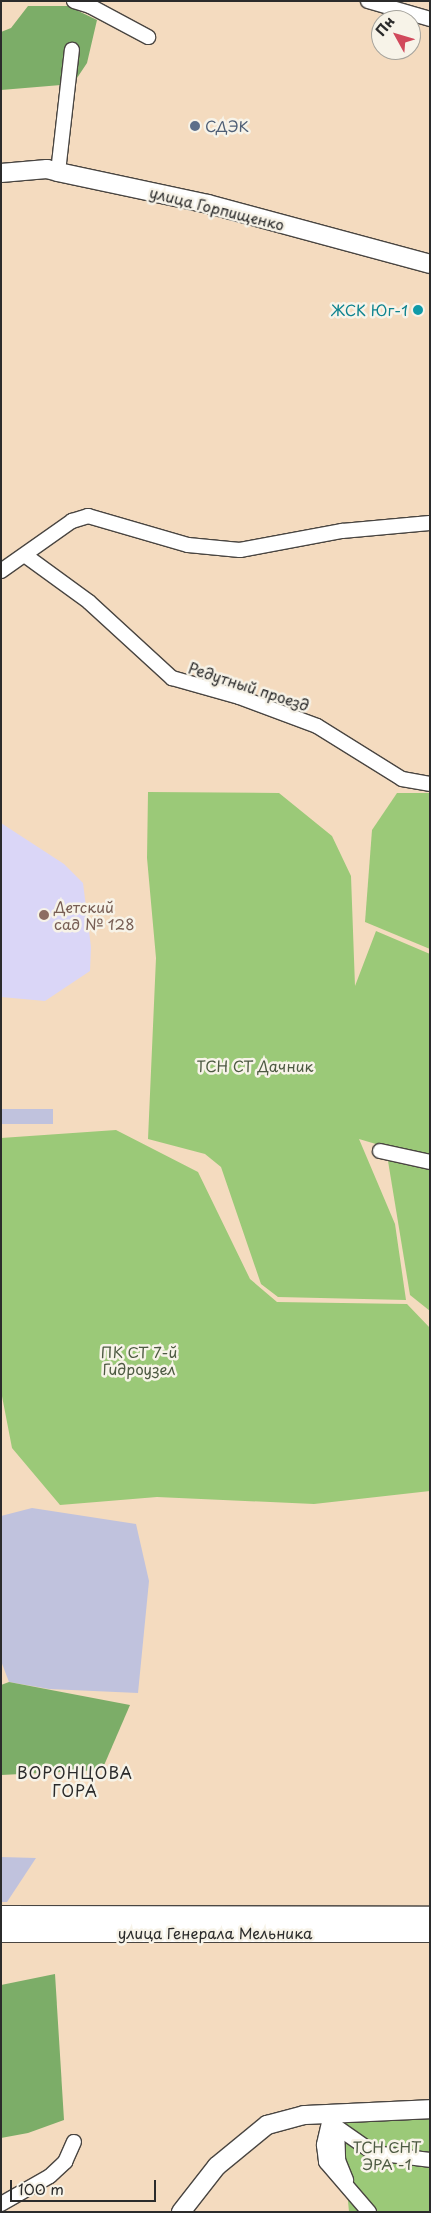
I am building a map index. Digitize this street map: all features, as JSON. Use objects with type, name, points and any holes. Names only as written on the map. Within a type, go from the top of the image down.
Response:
[{"type":"main road","name":"улица Горпищенко","points":[[1,173],[47,169],[208,204],[430,264]]},
{"type":"main road","name":"улица Генерала Мельника","points":[[1,1915],[430,1916]]},
{"type":"main road","points":[[54,1915],[54,1932]]},
{"type":"main road","name":"улица Генерала Мельника","points":[[1,1933],[430,1933]]},
{"type":"main road","points":[[181,2212],[217,2166],[267,2125],[304,2115],[333,2121],[430,2109]]},
{"type":"street","points":[[74,1],[90,6],[148,37]]},
{"type":"street","points":[[368,1],[430,19]]},
{"type":"street","points":[[58,172],[72,50]]},
{"type":"street","points":[[1,571],[26,556],[72,521],[88,516],[188,545],[240,550],[342,531],[430,523]]},
{"type":"street","name":"Редутный проезд","points":[[26,556],[89,602],[172,678],[239,697],[317,726],[402,779],[430,784]]},
{"type":"street","points":[[380,1151],[430,1162]]},
{"type":"street","points":[[360,2204],[326,2162],[324,2154],[333,2121],[374,2152],[430,2160]]},
{"type":"street","points":[[1,2204],[50,2176],[65,2162],[74,2142]]},
{"type":"shaded area","name":"Детский сад № 128","points":[[1,823],[64,864],[83,883],[91,947],[90,971],[45,1001],[1,997]]},
{"type":"shaded area","points":[[1,1109],[53,1109],[53,1124],[1,1124]]},
{"type":"shaded area","points":[[32,1508],[136,1524],[149,1581],[138,1693],[49,1689],[9,1682],[1,1661],[1,1516]]},
{"type":"shaded area","points":[[1,1857],[36,1858],[7,1902],[1,1902]]},
{"type":"green space","points":[[28,6],[68,6],[97,20],[87,63],[73,84],[1,90],[1,32],[11,28]]},
{"type":"green space","name":"ТСН СТ Дачник","points":[[148,792],[279,793],[332,836],[351,876],[355,986],[376,931],[430,954],[430,1160],[359,1139],[395,1224],[406,1300],[278,1297],[261,1284],[221,1167],[205,1154],[148,1139],[156,958],[147,858]]},
{"type":"green space","points":[[397,793],[430,793],[430,949],[365,922],[372,830]]},
{"type":"green space","name":"ПК СТ 7-й Гидроузел","points":[[116,1130],[198,1172],[250,1279],[277,1302],[407,1304],[430,1328],[430,1491],[314,1504],[157,1497],[60,1505],[12,1448],[1,1391],[1,1138]]},
{"type":"green space","points":[[388,1161],[430,1170],[430,1311],[410,1295]]},
{"type":"green space","points":[[9,1682],[130,1705],[102,1770],[1,1775],[1,1685]]},
{"type":"green space","points":[[55,1974],[64,2120],[28,2133],[1,2138],[1,1985]]},
{"type":"green space","name":"ТСН СНТ ЭРА -1","points":[[430,2101],[430,2212],[349,2212],[340,2116]]},
{"type":"place","name":"СДЭК","points":[[195,126]]},
{"type":"place","name":"ЖСК Юг-1","points":[[418,310]]},
{"type":"place","name":"Детский сад № 128","points":[[44,915]]},
{"type":"district","name":"ВОРОНЦОВА ГОРА","points":[[75,1781]]}]
